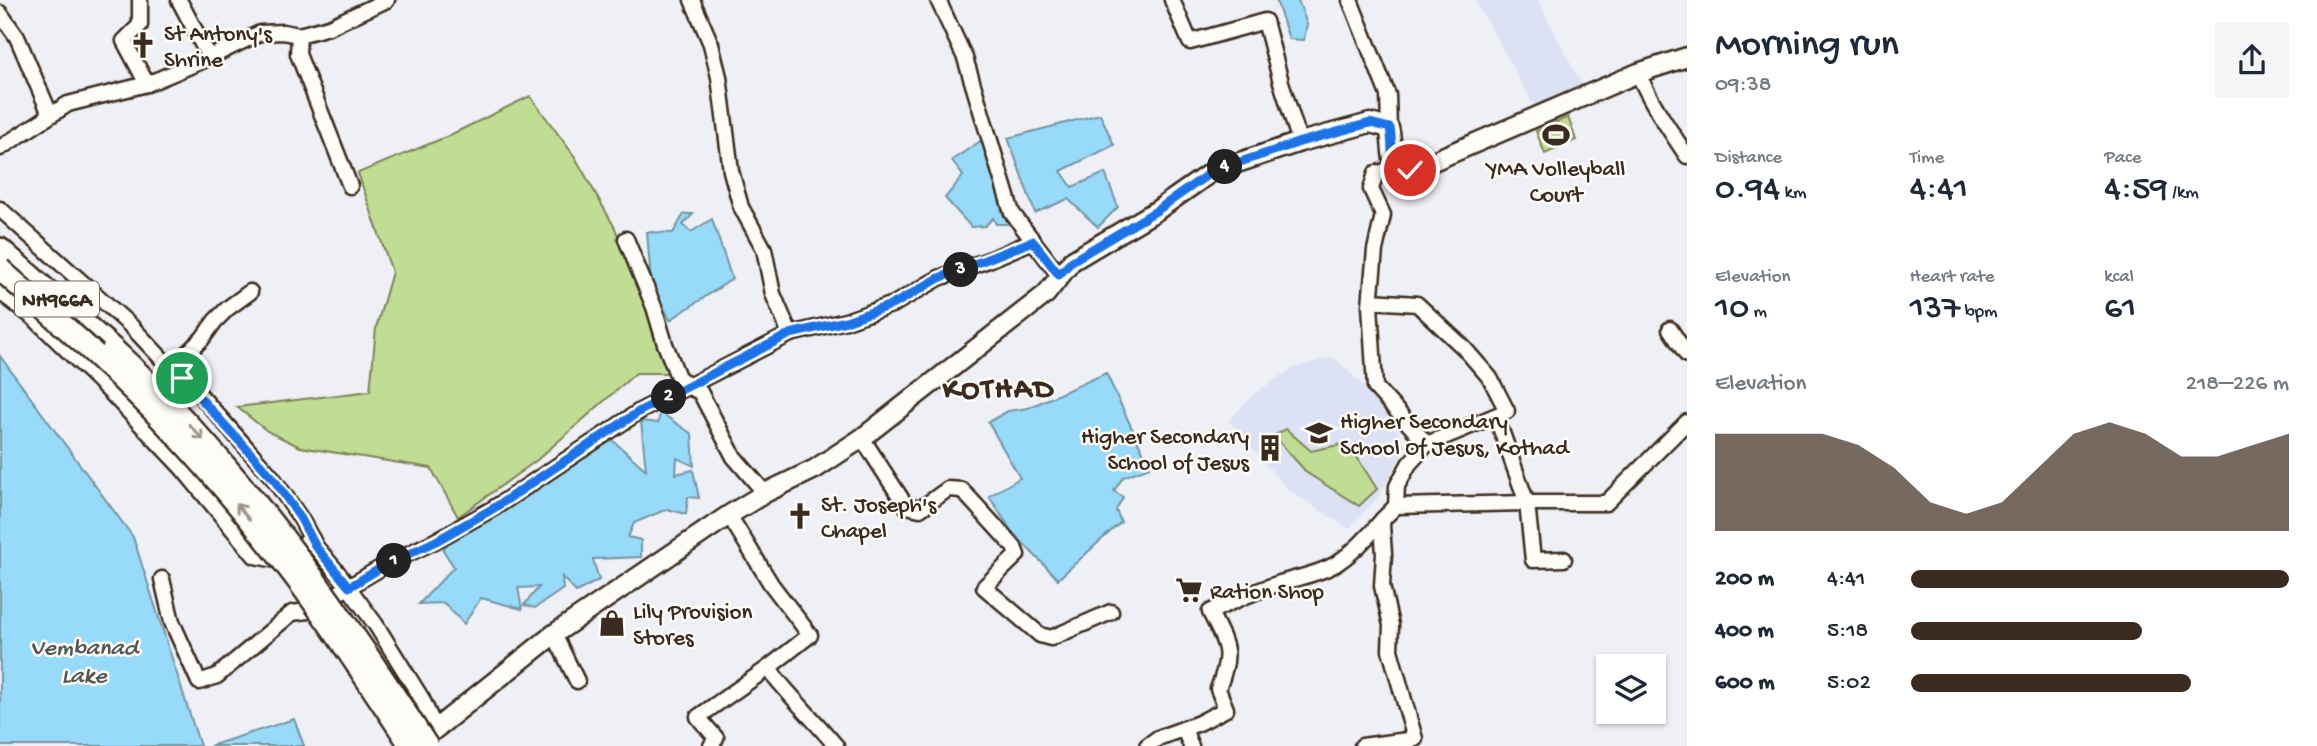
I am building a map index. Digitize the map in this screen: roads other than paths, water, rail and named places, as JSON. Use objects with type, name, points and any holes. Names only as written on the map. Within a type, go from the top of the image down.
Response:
[{"type":"highway","name":"NH966A","points":[[0,249],[151,384],[236,477],[321,586],[423,740]]},
{"type":"highway","name":"NH966A","points":[[0,269],[101,359],[230,496],[423,740]]},
{"type":"main road","points":[[423,740],[554,634],[729,515],[765,493],[815,469],[862,438],[1046,294],[1072,261],[1156,211],[1213,171],[1300,142],[1370,123],[1390,128],[1394,144],[1392,160],[1396,169],[1410,170],[1638,73],[1687,57]]},
{"type":"street","points":[[140,0],[140,25],[124,41],[147,84]]},
{"type":"street","points":[[179,0],[209,57]]},
{"type":"street","points":[[0,148],[68,104],[147,84],[260,33],[283,32],[299,35],[329,27],[387,0]]},
{"type":"street","points":[[691,0],[714,55],[725,115],[731,171],[741,207],[764,249],[773,294],[790,334]]},
{"type":"street","points":[[938,0],[965,58],[1012,213],[1059,275]]},
{"type":"street","points":[[1172,0],[1190,42],[1265,21],[1300,142]]},
{"type":"street","points":[[1350,0],[1388,95],[1390,128]]},
{"type":"street","points":[[0,13],[17,37],[50,114]]},
{"type":"street","points":[[299,35],[298,54],[351,186]]},
{"type":"street","points":[[1638,73],[1650,100],[1687,156]]},
{"type":"street","points":[[1396,169],[1376,173],[1371,189],[1383,215],[1375,250],[1371,301],[1375,387],[1427,444]]},
{"type":"street","points":[[0,209],[132,327],[273,478],[312,539],[349,587],[408,676],[423,740]]},
{"type":"street","points":[[626,239],[654,307],[678,377],[700,392],[734,457],[765,493]]},
{"type":"street","points":[[162,579],[172,622],[200,682],[217,676],[292,613],[308,611],[389,563],[436,541],[494,508],[640,411],[790,334],[846,321],[894,304],[939,278],[1033,241]]},
{"type":"street","points":[[0,292],[35,319],[112,394],[182,468],[256,556],[276,560],[312,539]]},
{"type":"street","points":[[182,378],[182,358],[228,308],[250,292]]},
{"type":"street","points":[[1147,746],[1158,738],[1199,723],[1226,709],[1218,689],[1227,662],[1227,644],[1210,612],[1244,596],[1320,572],[1338,563],[1370,535],[1396,506],[1397,486],[1409,464],[1427,444],[1507,411],[1490,378],[1464,348],[1417,304],[1371,301]]},
{"type":"street","points":[[1670,329],[1687,355]]},
{"type":"street","points":[[1496,416],[1527,503],[1533,560],[1564,559]]},
{"type":"street","points":[[1396,506],[1606,503],[1687,422]]},
{"type":"street","points":[[862,438],[906,506],[920,509],[948,489],[962,490],[980,508],[1014,547],[1017,555],[984,587],[1040,635],[1051,638],[1111,612]]},
{"type":"street","points":[[711,746],[716,738],[698,717],[810,635],[771,584],[729,515]]},
{"type":"street","points":[[1362,746],[1415,743],[1390,650],[1391,625],[1382,586],[1383,519]]},
{"type":"street","points":[[554,634],[577,681]]},
{"type":"street","points":[[768,668],[790,697],[836,746]]},
{"type":"street","points":[[1184,729],[1191,746]]},
{"type":"water","points":[[1276,0],[1298,0],[1307,24],[1304,40],[1289,39]]},
{"type":"water","points":[[1100,114],[1114,145],[1061,171],[1072,187],[1105,173],[1118,207],[1098,227],[1068,199],[1035,213],[1008,138]]},
{"type":"water","points":[[982,140],[1011,224],[996,224],[993,218],[985,226],[971,227],[945,198],[963,176],[952,160]]},
{"type":"water","points":[[684,214],[693,214],[683,225],[691,232],[712,219],[732,279],[670,320],[651,282],[647,232],[673,233]]},
{"type":"water","name":"Vembanad Lake","points":[[0,356],[133,537],[200,746],[0,746]]},
{"type":"water","points":[[1106,373],[1150,467],[1123,477],[1114,491],[1123,497],[1116,510],[1121,522],[1058,579],[1012,532],[989,496],[1020,478],[988,422],[1008,411],[1028,408]]},
{"type":"water","points":[[660,412],[692,434],[694,466],[677,458],[676,474],[693,470],[699,498],[688,497],[686,514],[667,509],[634,523],[628,537],[641,540],[641,557],[593,559],[599,580],[576,592],[562,577],[563,589],[535,608],[524,605],[539,587],[518,588],[522,609],[481,598],[464,624],[444,603],[419,604],[454,567],[443,550],[455,532],[609,437],[646,470],[641,421],[658,423]]},
{"type":"water","points":[[294,719],[304,746],[210,746]]},
{"type":"place","name":"St Antony's Shrine","points":[[143,45]]},
{"type":"place","name":"YMA Volleyball Court","points":[[1556,135]]},
{"type":"place","name":"Higher Secondary School Of Jesus, Kothad","points":[[1319,433]]},
{"type":"place","name":"Higher Secondary School of Jesus","points":[[1270,448]]},
{"type":"place","name":"St. Joseph's Chapel","points":[[800,516]]},
{"type":"place","name":"Ration Shop","points":[[1189,590]]},
{"type":"place","name":"Lily Provision Stores","points":[[612,623]]},
{"type":"district","name":"KOTHAD","points":[[999,387]]}]
